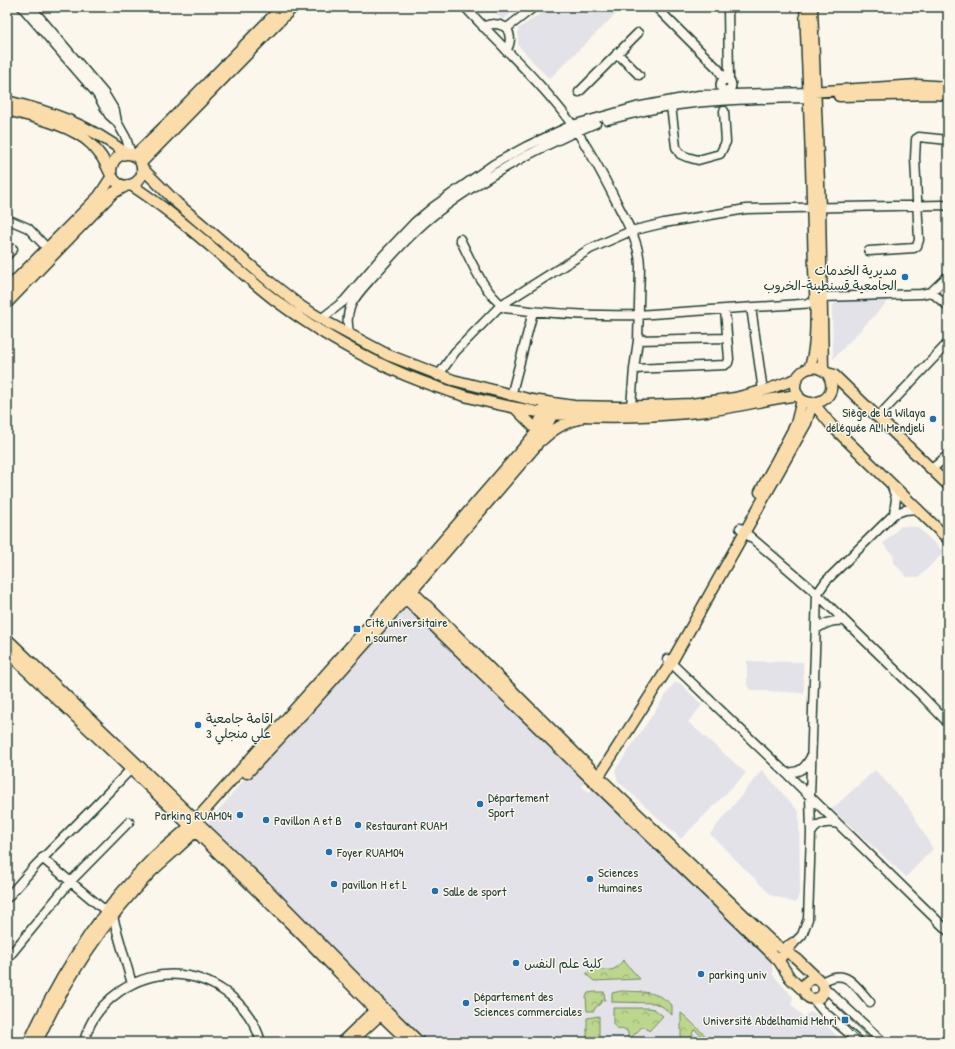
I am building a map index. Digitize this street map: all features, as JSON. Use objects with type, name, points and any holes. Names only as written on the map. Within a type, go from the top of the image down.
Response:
[{"type":"main road","points":[[805,7],[812,95]]},
{"type":"main road","points":[[7,110],[32,116],[76,133],[90,143],[102,157],[117,182],[128,185],[161,205],[274,300],[330,338],[362,355],[431,385],[479,401],[548,413],[589,416],[648,415],[705,411],[742,406],[770,399],[825,400],[829,395],[831,384],[825,372],[818,300],[812,95],[812,7]]},
{"type":"main road","points":[[135,159],[288,8]]},
{"type":"main road","points":[[812,95],[918,85],[948,87]]},
{"type":"main road","points":[[812,95],[948,95]]},
{"type":"main road","points":[[7,101],[34,107],[61,116],[90,129],[111,142],[135,159],[178,204],[302,307],[321,319],[388,355],[438,376],[511,396],[558,404],[574,406],[631,406],[692,404],[735,398],[763,391],[796,379],[803,370],[816,367],[834,375],[840,380],[948,485]]},
{"type":"main road","points":[[7,289],[98,196],[112,175],[111,166],[113,161],[122,155],[135,159]]},
{"type":"main road","points":[[7,303],[113,193],[128,185],[136,183],[140,179],[135,159]]},
{"type":"main road","points":[[809,368],[812,362],[815,345],[818,300]]},
{"type":"main road","points":[[796,379],[796,390],[948,539]]},
{"type":"main road","points":[[595,776],[669,661],[743,530],[807,400]]},
{"type":"main road","points":[[547,402],[548,413]]},
{"type":"main road","points":[[29,1042],[44,1009],[69,965],[154,858],[196,826],[406,592],[470,517],[537,433],[548,413],[558,404]]},
{"type":"main road","points":[[515,408],[537,433],[536,446]]},
{"type":"main road","points":[[470,517],[536,446],[554,430],[565,423],[589,416]]},
{"type":"main road","points":[[406,592],[595,776],[779,961],[790,978],[808,995],[817,998],[822,995],[821,983],[595,776]]},
{"type":"main road","points":[[7,639],[196,826],[265,887],[409,1042]]},
{"type":"main road","points":[[7,652],[134,766]]},
{"type":"main road","points":[[37,1042],[54,1006],[109,914]]},
{"type":"main road","points":[[779,961],[785,951],[794,943]]},
{"type":"main road","points":[[808,995],[804,989],[806,983],[811,979],[821,983]]},
{"type":"main road","points":[[342,1042],[379,1011]]},
{"type":"main road","points":[[351,1042],[379,1011]]},
{"type":"main road","points":[[379,1011],[419,1042]]},
{"type":"street","points":[[465,7],[554,102],[574,128],[609,187],[636,243],[640,258],[638,340],[631,406]]},
{"type":"street","points":[[507,28],[534,7]]},
{"type":"street","points":[[656,7],[718,69],[727,80]]},
{"type":"street","points":[[727,80],[728,7]]},
{"type":"street","points":[[26,8],[104,93],[115,111],[117,122],[135,159]]},
{"type":"street","points":[[483,27],[490,24],[496,24],[507,28]]},
{"type":"street","points":[[506,51],[511,39],[507,28]]},
{"type":"street","points":[[579,92],[638,33]]},
{"type":"street","points":[[617,53],[639,75]]},
{"type":"street","points":[[726,95],[721,85],[722,81],[727,80]]},
{"type":"street","points":[[350,335],[347,319],[351,303],[415,222],[464,184],[507,156],[574,128],[636,107],[672,99],[699,95],[812,95]]},
{"type":"street","points":[[574,128],[649,110],[726,95]]},
{"type":"street","points":[[671,106],[677,150],[683,156],[698,160],[720,154],[726,142],[724,111]]},
{"type":"street","points":[[869,251],[914,248],[917,246],[919,240],[916,206],[916,139],[919,137],[948,140]]},
{"type":"street","points":[[438,376],[455,352],[501,305],[590,249],[631,231],[664,222],[746,209],[948,206]]},
{"type":"street","points":[[7,219],[28,228],[47,248]]},
{"type":"street","points":[[460,239],[490,294],[501,305],[505,308],[534,312],[608,316],[638,315],[725,310],[818,300],[921,294],[931,292],[948,276]]},
{"type":"street","points":[[321,319],[344,300],[394,249]]},
{"type":"street","points":[[931,292],[948,306]]},
{"type":"street","points":[[751,307],[763,391]]},
{"type":"street","points":[[634,369],[724,365],[728,363],[729,359],[725,310]]},
{"type":"street","points":[[511,396],[534,312]]},
{"type":"street","points":[[638,340],[727,338]]},
{"type":"street","points":[[878,417],[948,343]]},
{"type":"street","points":[[932,469],[948,455]]},
{"type":"street","points":[[890,482],[896,498],[894,514]]},
{"type":"street","points":[[794,943],[805,930],[808,920],[816,594],[826,581],[894,514],[905,510],[918,509]]},
{"type":"street","points":[[743,530],[816,594],[948,722]]},
{"type":"street","points":[[816,629],[833,620],[844,621]]},
{"type":"street","points":[[669,661],[948,931]]},
{"type":"street","points":[[786,773],[802,770],[812,756]]},
{"type":"street","points":[[7,898],[42,858],[134,766]]},
{"type":"street","points":[[811,833],[816,826],[822,823],[830,821],[838,824]]},
{"type":"street","points":[[8,955],[70,882],[129,822]]},
{"type":"street","points":[[42,858],[109,914],[132,984]]},
{"type":"street","points":[[84,1042],[90,1027],[103,1006],[112,998],[132,984],[155,976],[177,975],[191,977],[214,985],[225,991],[243,1008],[256,1028],[261,1042]]},
{"type":"street","points":[[870,1002],[847,978],[841,976],[832,977],[821,983],[883,1042]]},
{"type":"street","points":[[808,995],[822,1010],[859,1042]]},
{"type":"shaded area","points":[[489,7],[518,7],[503,20]]},
{"type":"shaded area","points":[[550,7],[623,7],[549,79],[518,45],[518,29]]},
{"type":"shaded area","points":[[892,297],[833,359],[832,309],[834,304],[840,299]]},
{"type":"shaded area","points":[[901,526],[917,527],[944,552],[919,577],[907,577],[894,563],[894,556],[883,544]]},
{"type":"shaded area","points":[[404,605],[585,778],[582,787],[589,792],[594,789],[688,879],[690,884],[695,889],[699,889],[771,959],[773,975],[793,997],[791,1004],[803,1017],[810,1012],[813,1012],[836,1035],[836,1040],[839,1042],[427,1042],[206,825],[309,702]]},
{"type":"shaded area","points":[[747,661],[803,662],[804,693],[750,690],[747,685]]},
{"type":"shaded area","points":[[674,683],[680,683],[702,705],[688,722],[746,773],[681,839],[618,781],[615,770]]},
{"type":"shaded area","points":[[762,770],[799,812],[800,890],[796,903],[771,895],[710,834]]},
{"type":"shaded area","points":[[875,770],[908,806],[933,849],[906,877],[832,809]]},
{"type":"green space","points":[[623,960],[640,979],[594,981],[586,974],[592,970],[614,969]]},
{"type":"green space","points":[[621,991],[654,994],[672,1005],[672,1015],[663,1007],[654,1003],[612,1002],[612,993]]},
{"type":"green space","points":[[604,992],[605,1000],[602,1000],[594,1011],[587,1011],[586,997],[588,993]]},
{"type":"green space","points":[[613,1008],[649,1008],[654,1009],[663,1016],[649,1031],[645,1027],[642,1027],[630,1039],[626,1030],[622,1028],[617,1029],[613,1024]]},
{"type":"green space","points":[[681,1013],[712,1042],[708,1042],[695,1030],[688,1042],[681,1041]]},
{"type":"green space","points":[[599,1016],[599,1042],[587,1042],[587,1018]]},
{"type":"tram line","points":[[832,1002],[873,1042]]},
{"type":"tram line","points":[[828,1008],[862,1042]]},
{"type":"place","name":"مديرية الخدمات الجامعية قسنطينة-الخروب","points":[[905,277]]},
{"type":"place","name":"Siège de la Wilaya déléguée ALI Mendjeli","points":[[933,419]]},
{"type":"place","name":"Cité universitaire n'soumer","points":[[357,629]]},
{"type":"place","name":"اقامة جامعية علي منجلي 3","points":[[198,725]]},
{"type":"place","name":"Département Sport","points":[[480,804]]},
{"type":"place","name":"Parking RUAM04","points":[[240,815]]},
{"type":"place","name":"Pavillon A et B","points":[[266,820]]},
{"type":"place","name":"Restaurant RUAM","points":[[358,825]]},
{"type":"place","name":"Foyer RUAM04","points":[[329,852]]},
{"type":"place","name":"Sciences Humaines","points":[[590,879]]},
{"type":"place","name":"pavillon H et L","points":[[334,884]]},
{"type":"place","name":"Salle de sport","points":[[435,891]]},
{"type":"place","name":"كلية علم النفس","points":[[516,963]]},
{"type":"place","name":"parking univ","points":[[701,974]]},
{"type":"place","name":"Département des Sciences commerciales","points":[[466,1003]]},
{"type":"place","name":"Université Abdelhamid Mehri","points":[[845,1020]]}]
